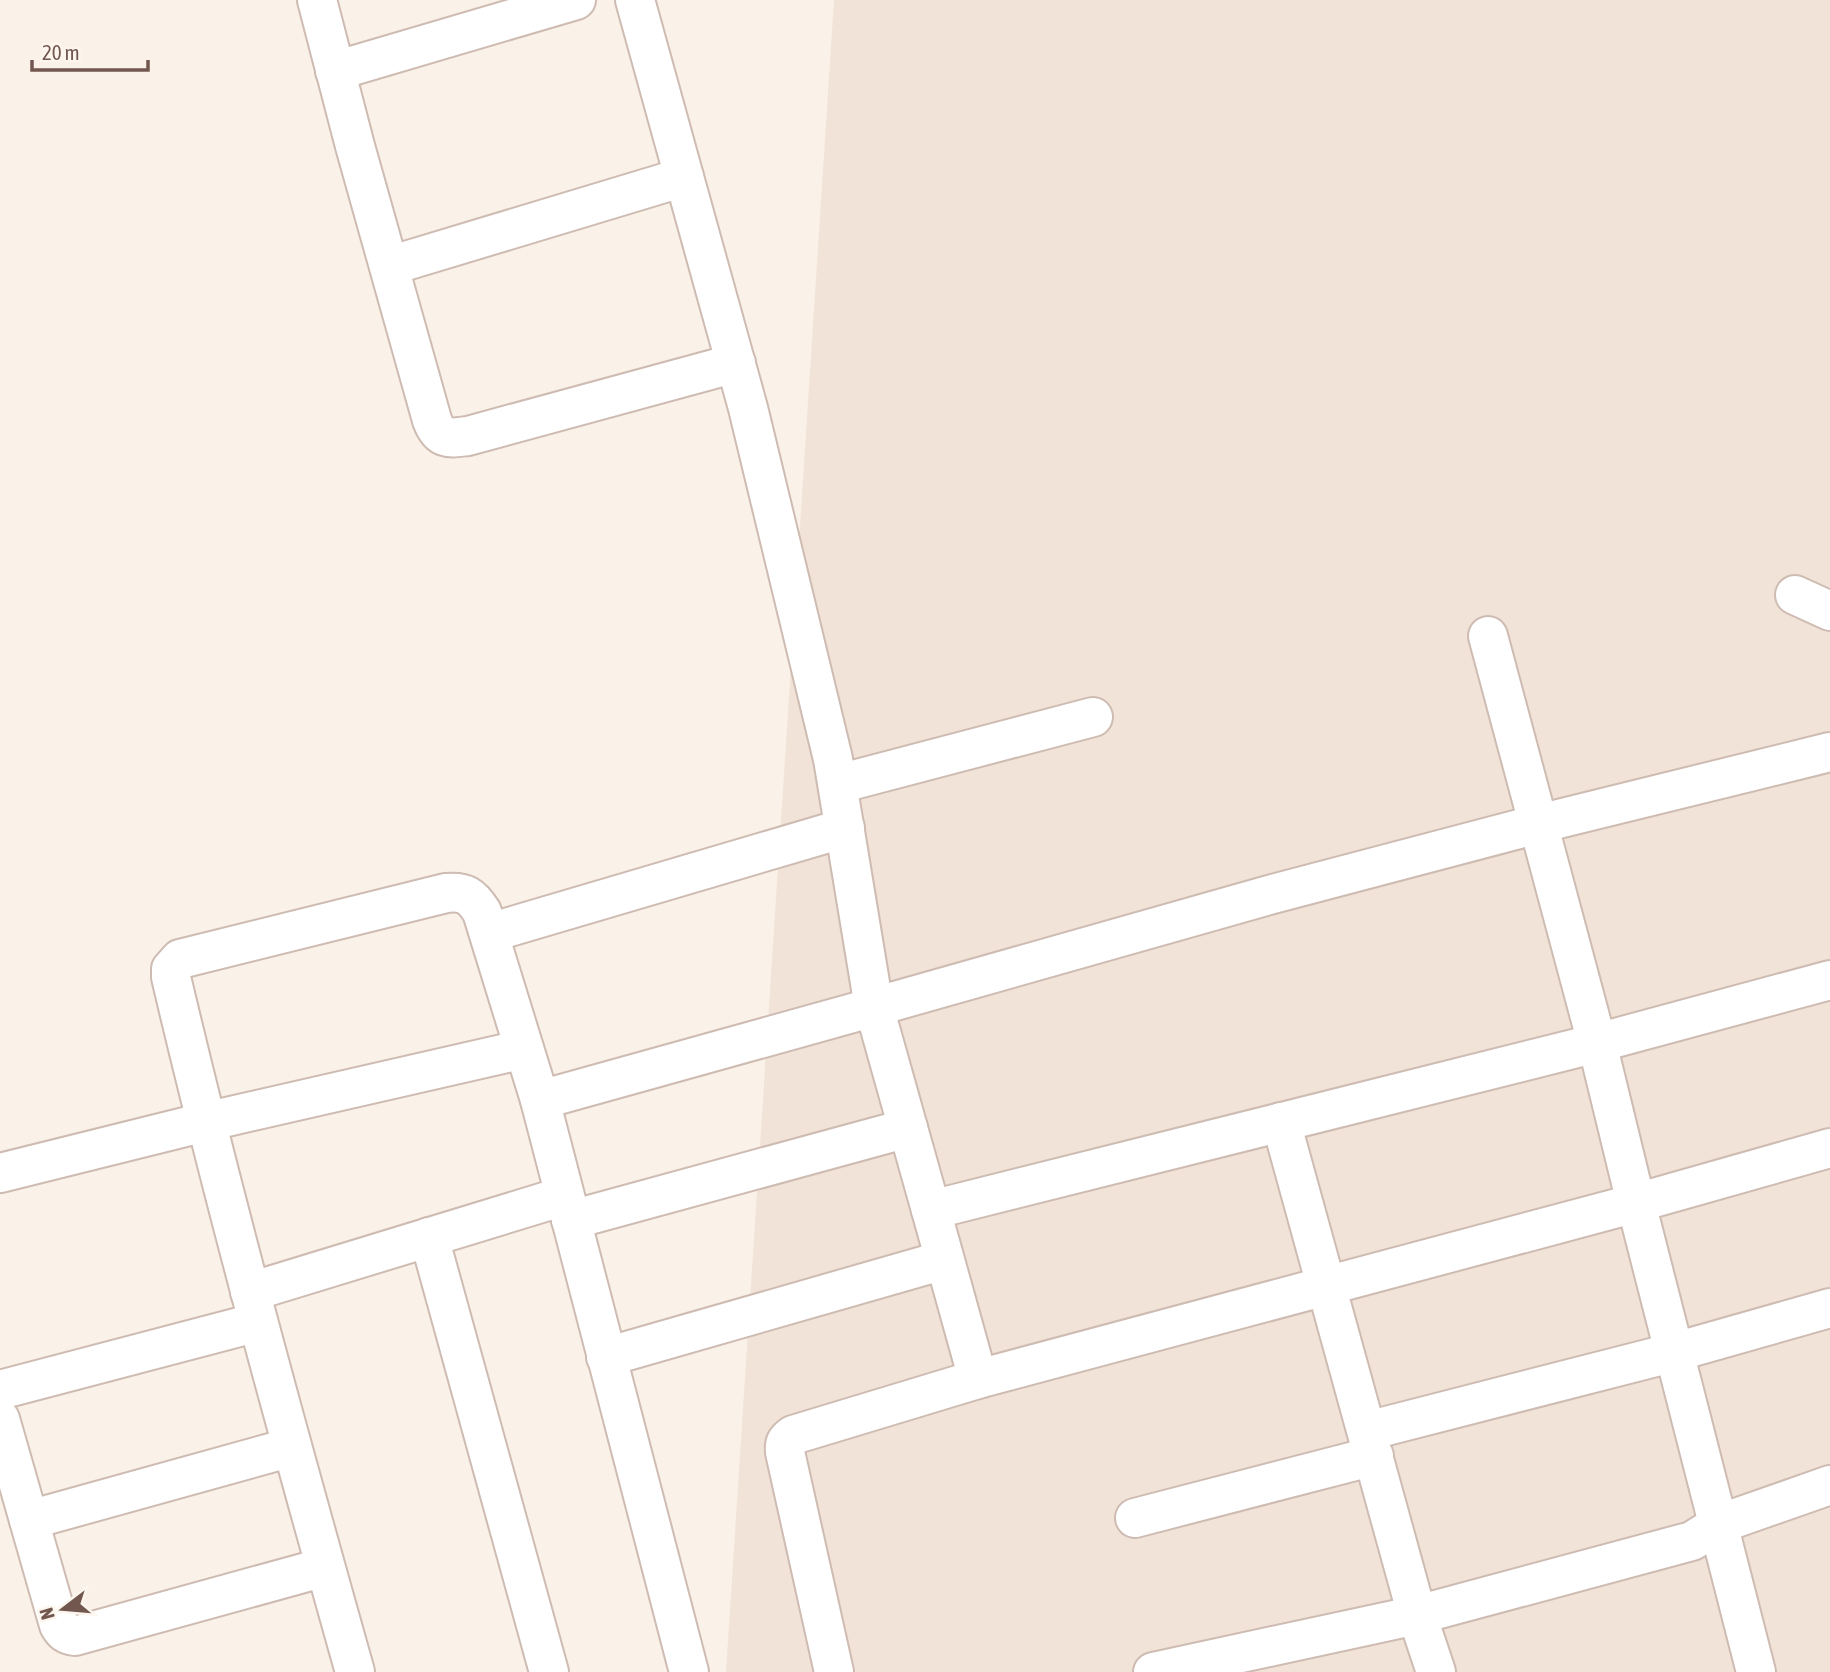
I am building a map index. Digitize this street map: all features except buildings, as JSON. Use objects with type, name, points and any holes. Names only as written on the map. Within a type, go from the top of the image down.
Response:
[{"type":"street","points":[[317,0],[432,420],[439,433],[446,438],[468,436],[736,363]]},
{"type":"street","points":[[335,71],[576,0]]},
{"type":"street","points":[[635,0],[755,435],[838,784],[874,1007],[978,1379]]},
{"type":"street","points":[[389,266],[684,177]]},
{"type":"street","points":[[1795,595],[1830,611]]},
{"type":"street","points":[[1488,636],[1597,1043],[1756,1672]]},
{"type":"street","points":[[838,784],[1093,717]]},
{"type":"street","points":[[540,1100],[1269,895],[1538,824],[1830,752]]},
{"type":"street","points":[[489,933],[845,828]]},
{"type":"street","points":[[355,1672],[205,1122],[171,969],[180,959],[458,892],[468,896],[482,912],[540,1100],[689,1672]]},
{"type":"street","points":[[931,1210],[1597,1043],[1830,980]]},
{"type":"street","points":[[0,1172],[524,1049]]},
{"type":"street","points":[[1281,1122],[1417,1615],[1436,1672]]},
{"type":"street","points":[[0,1390],[254,1307],[429,1237],[567,1208],[908,1128]]},
{"type":"street","points":[[834,1672],[785,1452],[787,1439],[793,1435],[978,1379],[1636,1203],[1830,1148]]},
{"type":"street","points":[[429,1237],[549,1672]]},
{"type":"street","points":[[606,1357],[944,1260]]},
{"type":"street","points":[[1135,1518],[1370,1443],[1830,1308]]},
{"type":"street","points":[[0,1419],[59,1625],[71,1635],[325,1567]]},
{"type":"street","points":[[29,1520],[292,1447]]},
{"type":"street","points":[[1153,1672],[1417,1615],[1692,1541],[1719,1524],[1830,1485]]},
{"type":"shaded area","points":[[834,0],[1830,0],[1830,1672],[726,1672]]}]
